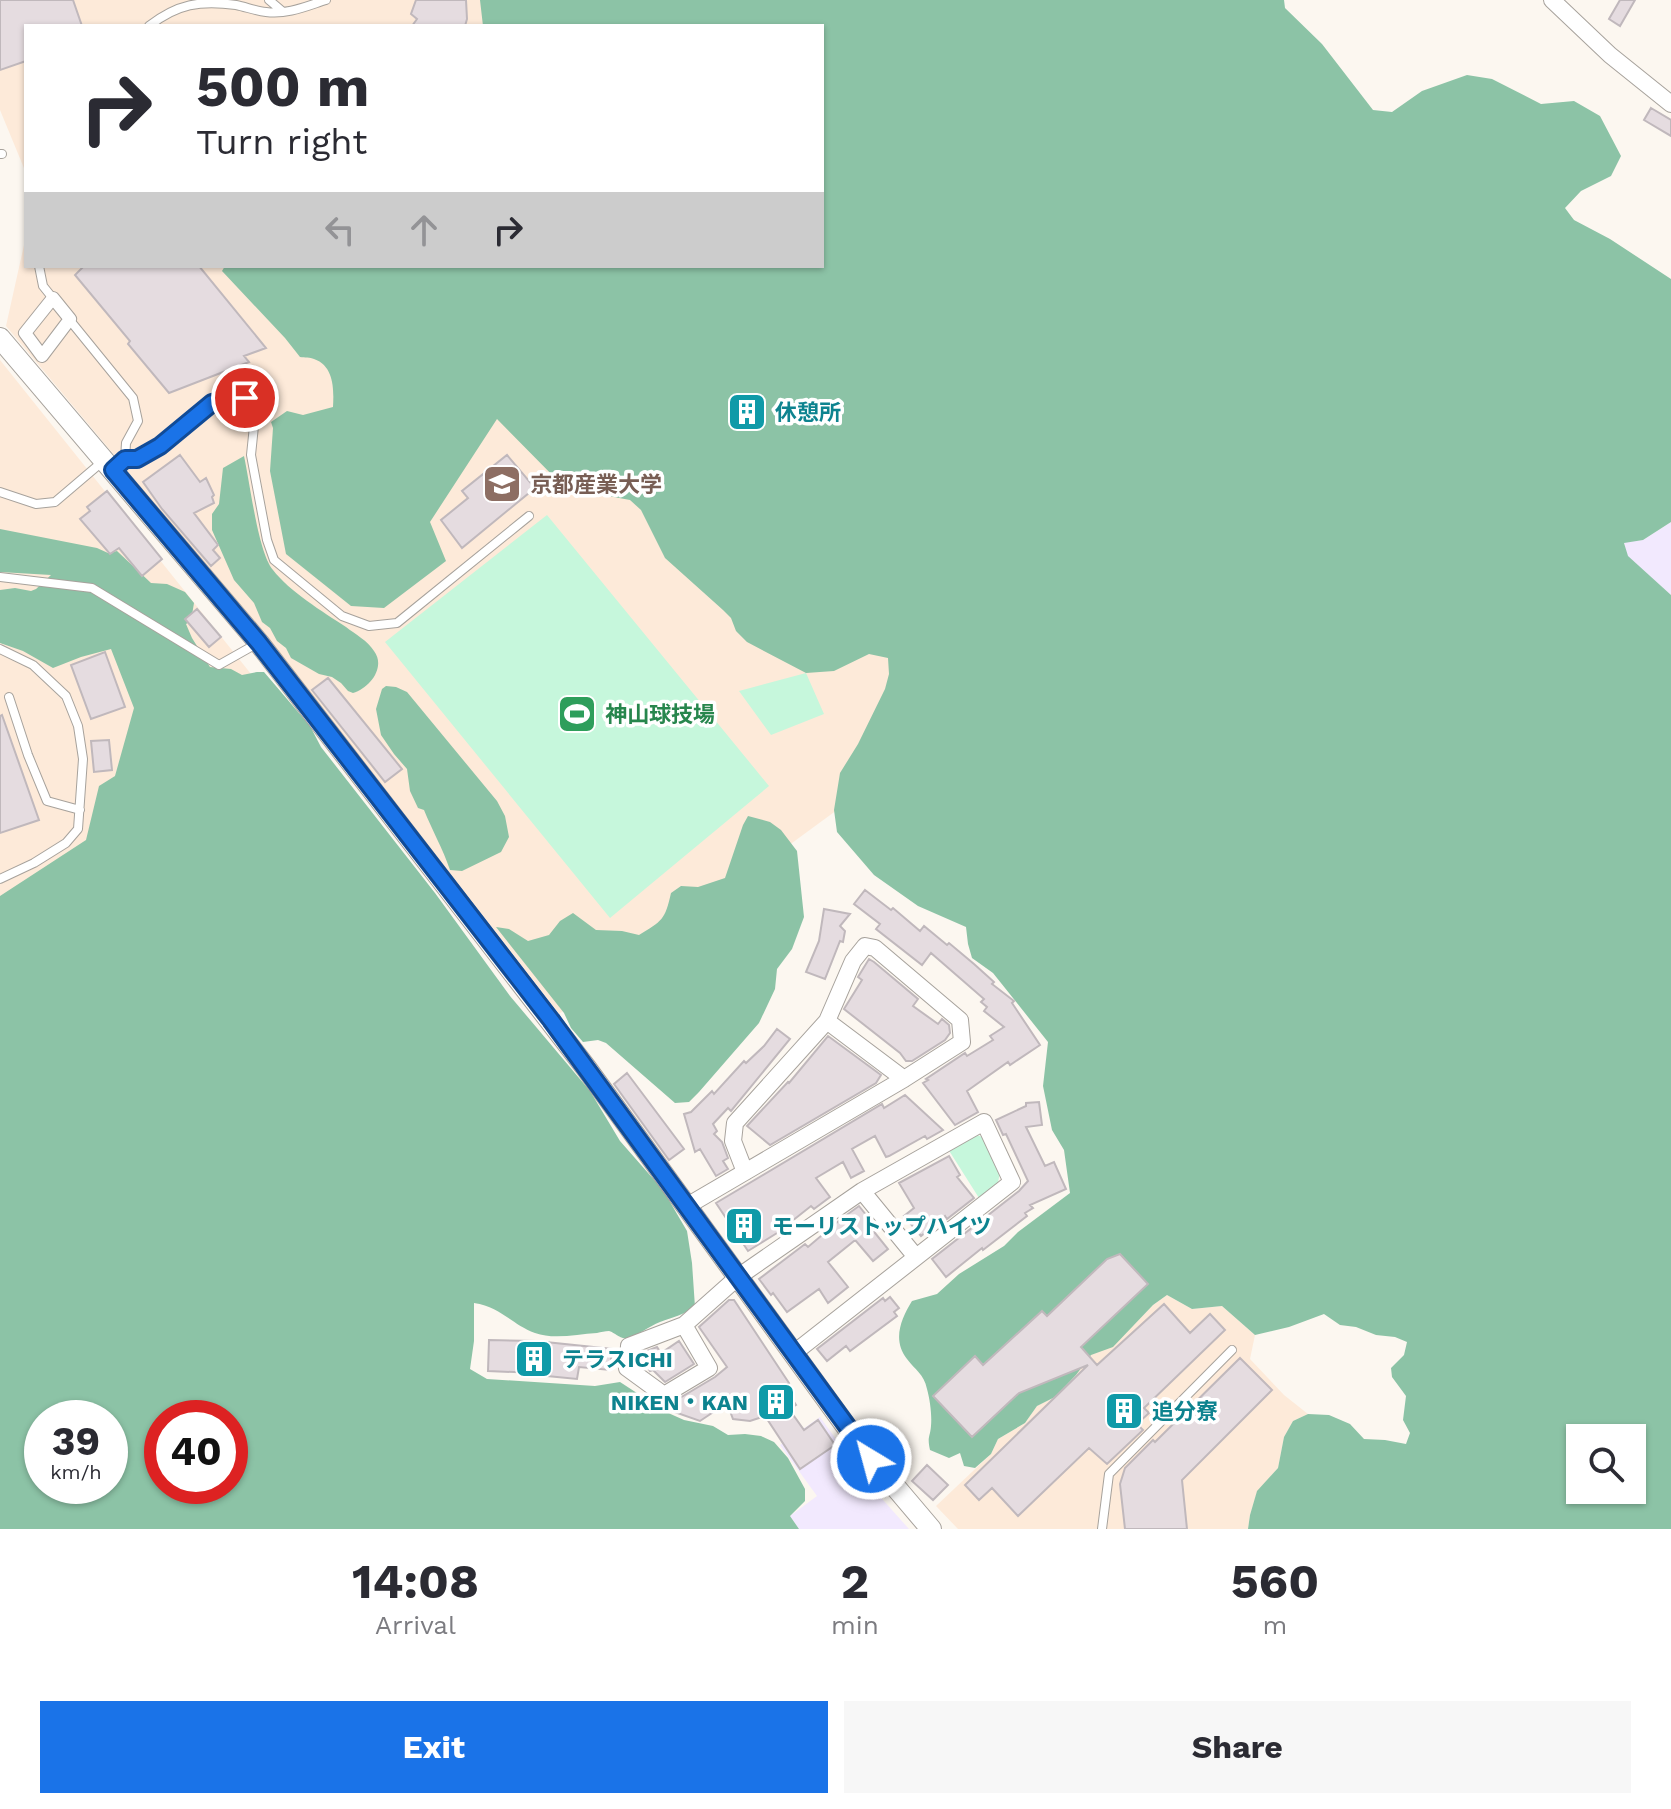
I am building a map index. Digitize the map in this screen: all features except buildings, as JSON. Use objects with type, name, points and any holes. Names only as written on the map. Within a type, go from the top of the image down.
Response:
[{"type":"street","points":[[1552,0],[1610,55],[1671,104]]},
{"type":"street","points":[[53,298],[70,319],[42,356],[25,333],[53,298]]},
{"type":"street","points":[[0,338],[114,463],[259,643],[551,1020],[859,1444],[931,1529]]},
{"type":"street","points":[[687,1206],[904,1079],[962,1042],[960,1020],[875,948],[865,946],[853,961],[827,1021],[735,1123],[733,1141],[745,1172]]},
{"type":"street","points":[[827,1021],[904,1079]]},
{"type":"street","points":[[684,1325],[709,1368],[664,1395],[627,1368],[629,1346],[684,1325],[738,1277],[862,1191],[984,1122],[1012,1182],[794,1353]]},
{"type":"street","points":[[862,1191],[916,1257]]},
{"type":"lane","points":[[269,0],[282,12]]},
{"type":"lane","points":[[152,24],[167,12],[195,2],[232,4],[267,13],[292,11],[326,0]]},
{"type":"lane","points":[[39,268],[43,286],[53,298]]},
{"type":"lane","points":[[70,319],[133,398],[138,421],[114,463]]},
{"type":"lane","points":[[0,492],[36,504],[55,502],[114,463],[137,459],[160,446],[212,403],[245,398],[254,407],[251,455],[267,540],[274,560],[342,616],[369,626],[397,623],[529,516]]},
{"type":"lane","points":[[0,577],[92,588],[219,665],[259,643]]},
{"type":"lane","points":[[0,649],[33,665],[66,696],[78,726],[83,759],[78,829],[66,843],[0,879]]},
{"type":"lane","points":[[9,697],[47,801],[80,810]]},
{"type":"lane","points":[[1102,1529],[1109,1474],[1232,1350]]},
{"type":"shaded area","name":"京都産業大学","points":[[0,0],[887,0],[912,755],[559,1014],[272,643],[6,326],[24,245],[24,268],[824,268],[824,24],[24,24],[24,168],[0,110]]},
{"type":"shaded area","points":[[0,360],[339,784],[0,953]]},
{"type":"shaded area","points":[[1671,522],[1671,595],[1627,556],[1624,542],[1643,540]]},
{"type":"shaded area","points":[[1167,1295],[1192,1309],[1222,1306],[1255,1335],[1250,1359],[1284,1395],[1308,1414],[1293,1421],[1284,1437],[1278,1468],[1257,1492],[1248,1529],[958,1529],[936,1506],[991,1454],[998,1439],[1025,1423],[1037,1406],[1055,1397],[1091,1354],[1113,1346]]},
{"type":"shaded area","points":[[820,1417],[867,1482],[909,1529],[799,1529],[790,1516],[817,1496],[780,1445]]},
{"type":"green space","points":[[480,0],[1284,0],[1285,8],[1322,44],[1373,110],[1392,112],[1422,91],[1467,75],[1492,79],[1541,104],[1574,101],[1600,116],[1621,156],[1611,176],[1581,191],[1565,208],[1574,220],[1610,239],[1671,279],[1671,522],[1643,540],[1624,543],[1628,556],[1671,595],[1671,1529],[1248,1529],[1257,1491],[1278,1468],[1284,1437],[1293,1421],[1308,1414],[1329,1415],[1350,1424],[1364,1439],[1406,1444],[1410,1433],[1403,1420],[1406,1396],[1392,1377],[1391,1368],[1404,1355],[1407,1342],[1340,1325],[1324,1314],[1255,1335],[1222,1306],[1192,1309],[1167,1295],[1153,1305],[1113,1347],[1091,1355],[1055,1397],[1037,1406],[1025,1423],[998,1439],[991,1454],[975,1468],[964,1466],[960,1453],[949,1458],[930,1450],[931,1412],[926,1384],[902,1352],[900,1344],[900,1330],[908,1308],[912,1301],[937,1294],[959,1274],[1004,1246],[1070,1193],[1064,1150],[1052,1130],[1043,1086],[1048,1042],[993,973],[972,958],[966,927],[918,906],[874,875],[837,832],[834,810],[840,773],[885,689],[889,674],[888,658],[869,654],[834,671],[806,673],[747,642],[736,631],[731,618],[665,558],[641,510],[630,500],[565,488],[497,419],[430,522],[446,561],[384,608],[351,606],[286,554],[270,471],[271,422],[287,411],[303,415],[333,407],[333,393],[326,367],[312,358],[300,357],[222,271],[224,268],[824,268],[824,24],[483,24]]},
{"type":"green space","points":[[244,456],[259,533],[273,570],[297,593],[365,641],[377,657],[377,670],[370,682],[353,693],[332,677],[319,674],[291,658],[270,628],[262,622],[254,603],[234,580],[212,530],[212,514],[219,504],[223,468]]},
{"type":"green space","name":"神山球技場","points":[[547,515],[769,786],[610,918],[385,642]]},
{"type":"green space","points":[[0,529],[97,548],[108,553],[117,551],[151,583],[167,584],[185,592],[194,603],[191,621],[186,624],[210,667],[231,669],[242,675],[264,672],[310,726],[321,747],[435,893],[510,996],[590,1091],[620,1141],[663,1190],[687,1231],[695,1307],[624,1338],[609,1331],[566,1336],[542,1335],[492,1308],[474,1303],[470,1369],[487,1379],[595,1386],[620,1382],[684,1420],[713,1426],[728,1435],[761,1436],[774,1442],[788,1458],[805,1489],[805,1501],[790,1516],[799,1529],[0,1529],[0,896],[86,840],[99,786],[115,776],[134,708],[111,649],[53,668],[23,651],[0,643],[0,590],[15,588],[31,591],[51,575],[0,572]]},
{"type":"green space","points":[[806,673],[824,714],[771,735],[739,691]]},
{"type":"green space","points":[[386,686],[407,692],[497,801],[505,816],[509,837],[501,852],[462,871],[450,870],[424,810],[418,808],[410,791],[407,769],[381,735],[376,709],[382,689]]},
{"type":"green space","points":[[748,816],[770,822],[781,830],[797,851],[804,917],[792,949],[777,969],[775,989],[759,1023],[689,1102],[675,1103],[606,1043],[598,1040],[583,1042],[496,927],[509,929],[528,941],[549,935],[560,921],[573,913],[596,930],[639,935],[661,919],[671,893],[681,886],[698,887],[725,878]]},
{"type":"green space","points":[[975,1134],[982,1137],[1000,1173],[997,1187],[979,1198],[948,1149]]},
{"type":"place","name":"休憩所","points":[[747,412]]},
{"type":"place","name":"京都産業大学","points":[[502,484]]},
{"type":"place","name":"神山球技場","points":[[577,714]]},
{"type":"place","name":"モーリストップハイツ","points":[[744,1226]]},
{"type":"place","name":"テラスICHI","points":[[534,1359]]},
{"type":"place","name":"NIKEN・KAN","points":[[776,1402]]},
{"type":"place","name":"追分寮","points":[[1124,1411]]},
{"type":"route","points":[[245,398],[212,403],[160,446],[137,459],[125,459],[113,470],[259,643],[551,1020],[871,1459]]}]
